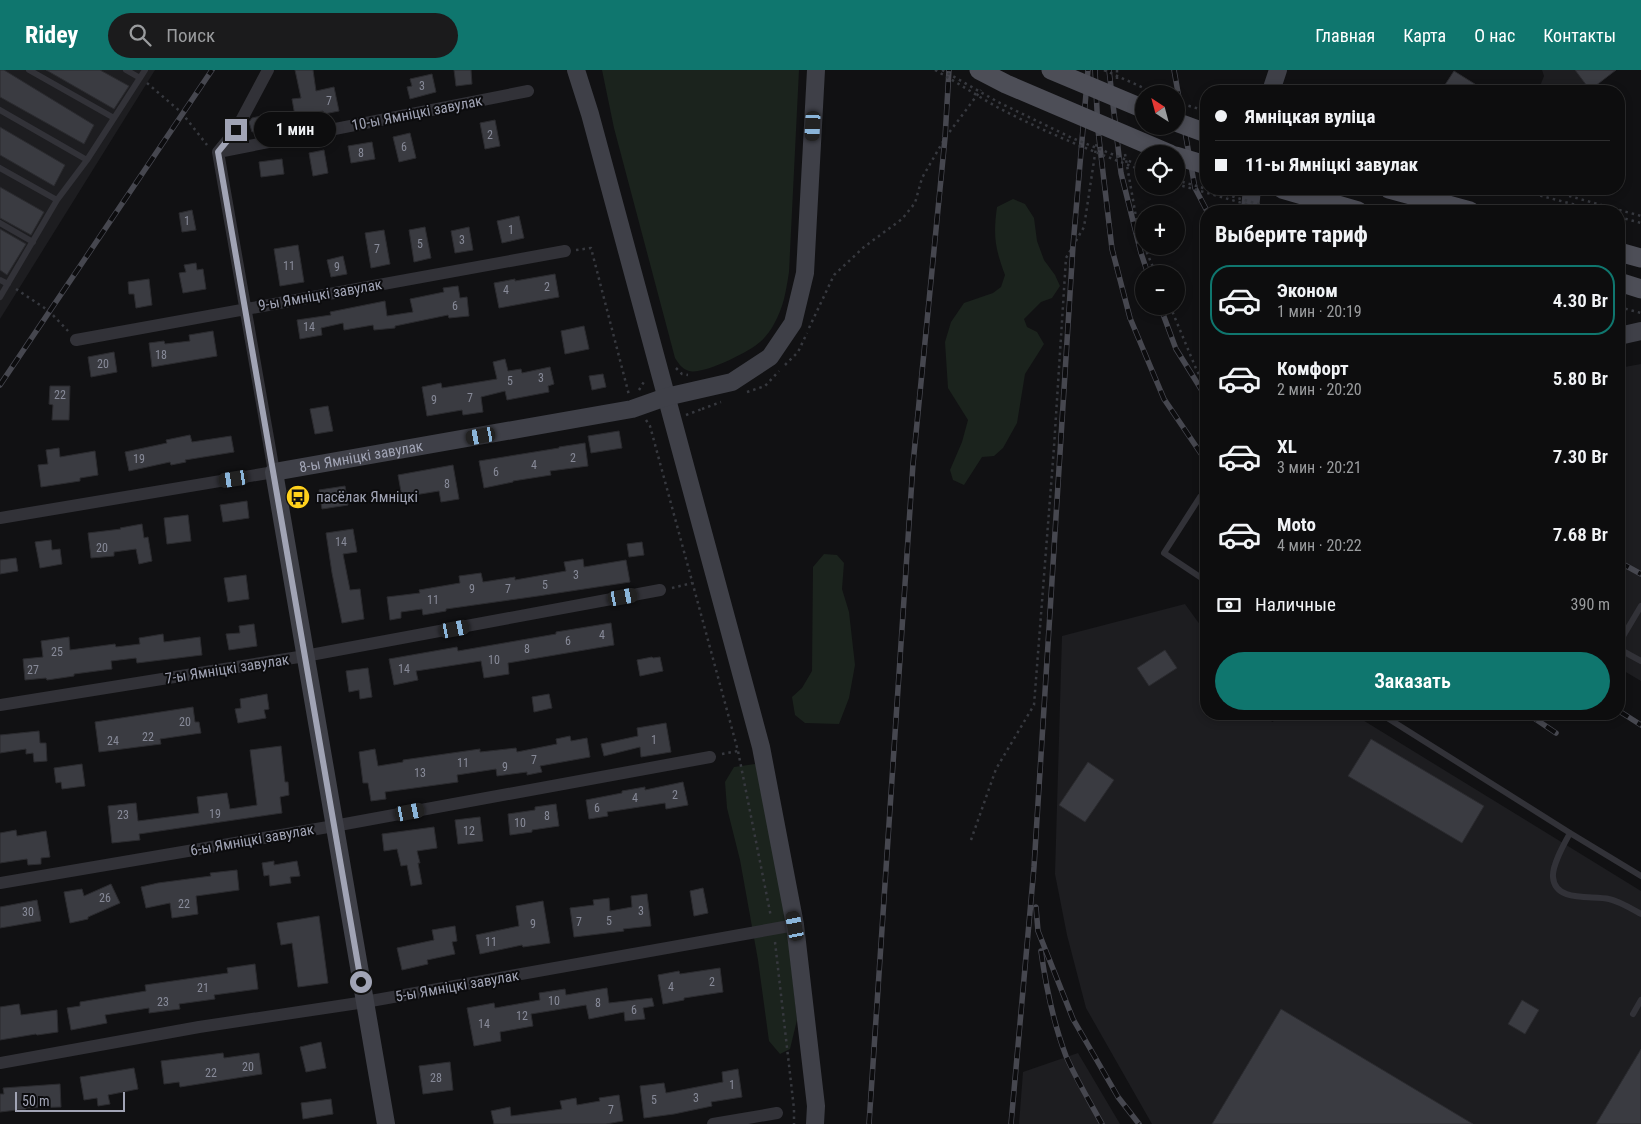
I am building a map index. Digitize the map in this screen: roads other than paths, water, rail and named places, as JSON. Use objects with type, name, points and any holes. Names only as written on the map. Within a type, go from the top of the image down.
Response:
[{"type":"main road","points":[[576,70],[590,114],[761,747],[795,926],[816,1106],[815,1124]]},
{"type":"main road","points":[[585,70],[590,114]]},
{"type":"main road","name":"8-ы Ямніцкі завулак","points":[[274,472],[631,402],[666,397],[732,382],[770,357],[793,323],[805,273],[816,70]]},
{"type":"main road","points":[[1050,70],[1135,105]]},
{"type":"main road","points":[[1273,85],[1278,70]]},
{"type":"main road","points":[[981,78],[1006,84],[1149,145]]},
{"type":"main road","points":[[1185,125],[1200,131]]},
{"type":"main road","points":[[1185,159],[1200,163]]},
{"type":"main road","points":[[1302,195],[1336,205]]},
{"type":"main road","points":[[1411,195],[1448,205]]},
{"type":"main road","points":[[1625,254],[1641,258]]},
{"type":"main road","points":[[1625,284],[1641,288]]},
{"type":"main road","points":[[1625,335],[1641,331]]},
{"type":"main road","points":[[274,472],[386,1124]]},
{"type":"street","points":[[268,70],[236,130],[218,152],[274,472]]},
{"type":"street","name":"10-ы Ямніцкі завулак","points":[[218,152],[528,91]]},
{"type":"street","name":"9-ы Ямніцкі завулак","points":[[76,340],[565,251]]},
{"type":"street","name":"8-ы Ямніцкі завулак","points":[[0,518],[274,472]]},
{"type":"street","name":"7-ы Ямніцкі завулак","points":[[0,705],[305,656],[660,590]]},
{"type":"street","name":"6-ы Ямніцкі завулак","points":[[0,883],[334,826],[710,757]]},
{"type":"street","name":"5-ы Ямніцкі завулак","points":[[0,1063],[199,1027],[365,1002],[795,926]]},
{"type":"street","points":[[713,1124],[777,1113]]},
{"type":"lane","points":[[29,70],[114,118]]},
{"type":"lane","points":[[126,70],[140,78]]},
{"type":"lane","points":[[0,297],[57,200],[87,160],[144,70]]},
{"type":"lane","points":[[0,110],[87,160]]},
{"type":"lane","points":[[0,168],[57,200]]},
{"type":"lane","points":[[0,223],[33,242]]},
{"type":"lane","points":[[0,280],[8,284]]},
{"type":"lane","points":[[1200,497],[1164,553],[1200,577]]},
{"type":"lane","points":[[1625,633],[1641,606]]},
{"type":"lane","points":[[1625,652],[1641,661]]},
{"type":"lane","points":[[1391,720],[1641,876]]},
{"type":"lane","points":[[1570,833],[1557,859],[1552,876],[1556,887],[1566,895],[1610,899],[1641,914]]},
{"type":"lane","points":[[1633,1014],[1641,1000]]},
{"type":"railway","points":[[0,385],[212,70]]},
{"type":"railway","points":[[869,1124],[913,464],[945,138],[949,70]]},
{"type":"railway","points":[[1011,1124],[1034,867],[1073,246],[1088,70]]},
{"type":"railway","points":[[1095,70],[1098,130],[1112,249],[1130,318],[1164,399],[1200,452]]},
{"type":"railway","points":[[1109,70],[1121,173],[1145,265]]},
{"type":"railway","points":[[1174,70],[1195,188],[1204,205]]},
{"type":"railway","points":[[1163,315],[1176,349],[1200,387]]},
{"type":"railway","points":[[1625,565],[1641,574]]},
{"type":"railway","points":[[1625,715],[1641,725]]},
{"type":"railway","points":[[1537,720],[1556,733]]},
{"type":"railway","points":[[1036,907],[1038,931],[1073,1019],[1118,1097],[1139,1124]]},
{"type":"railway","points":[[1041,951],[1050,1004],[1061,1043],[1074,1073],[1102,1124]]},
{"type":"place","name":"пасёлак Ямніцкі","points":[[298,497]]}]
